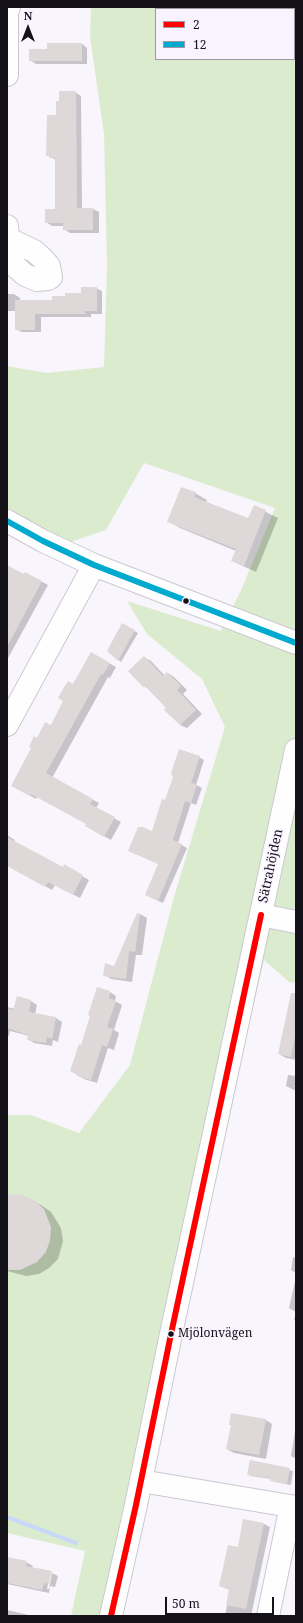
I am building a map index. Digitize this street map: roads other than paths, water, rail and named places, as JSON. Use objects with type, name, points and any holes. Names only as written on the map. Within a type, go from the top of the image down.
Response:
[{"type":"street","points":[[7,75],[8,7]]},
{"type":"street","points":[[7,521],[43,541],[94,565],[296,643]]},
{"type":"street","points":[[7,725],[94,565]]},
{"type":"street","name":"Sätrahöjden","points":[[111,1616],[296,750]]},
{"type":"street","points":[[261,915],[296,922]]},
{"type":"street","points":[[140,1481],[294,1506],[268,1616]]},
{"type":"waterway","points":[[7,1517],[76,1543]]},
{"type":"place","name":"Mjölonvägen","points":[[171,1334]]}]
